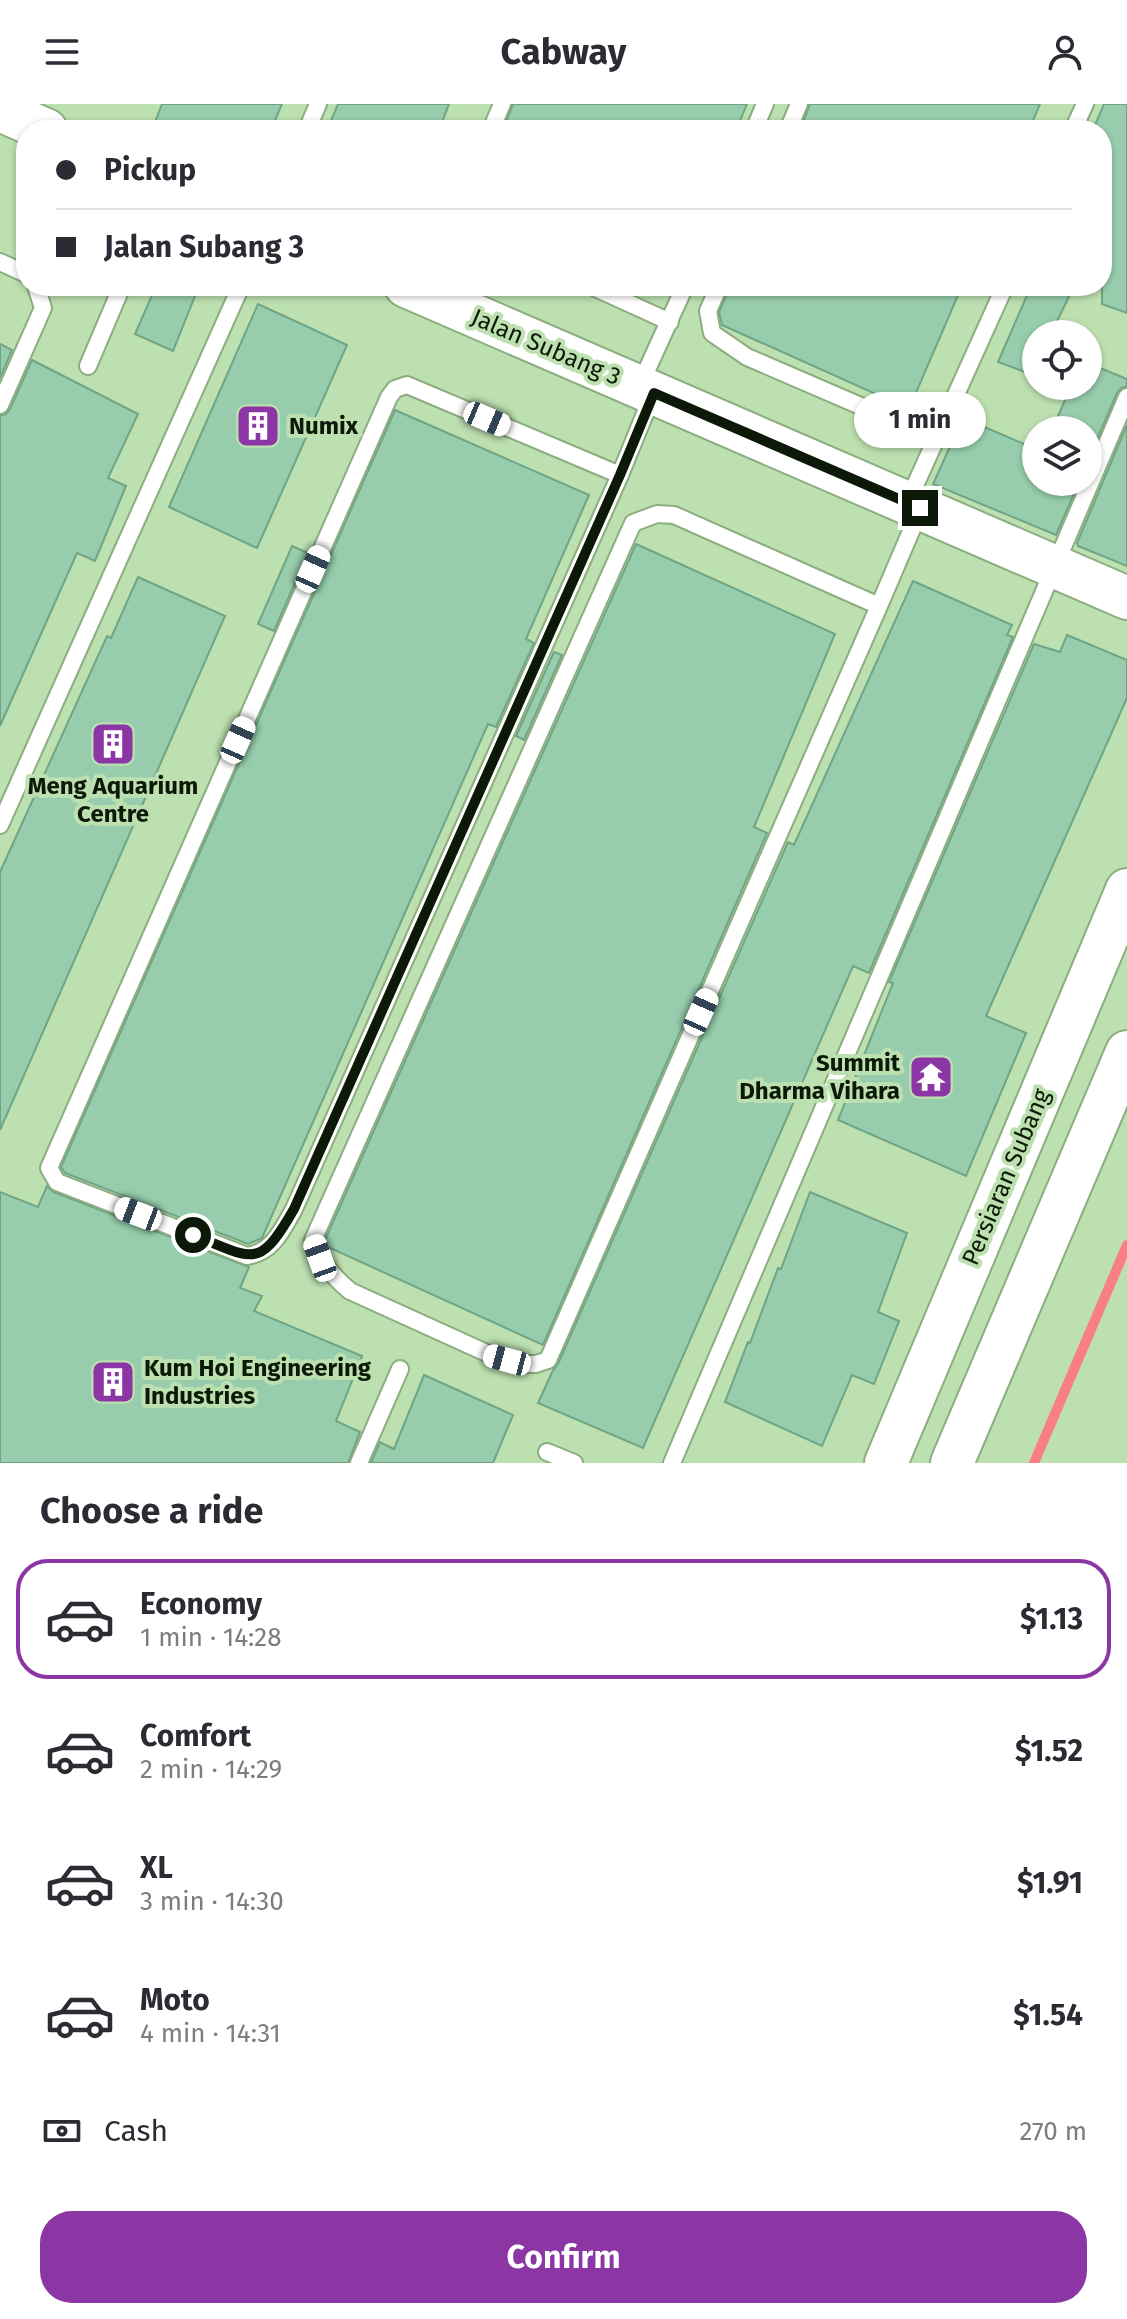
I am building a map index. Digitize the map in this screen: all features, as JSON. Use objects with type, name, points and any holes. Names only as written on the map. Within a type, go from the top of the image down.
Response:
[{"type":"street","points":[[0,110],[23,120]]},
{"type":"street","name":"Jalan Subang 3","points":[[435,296],[1127,598]]},
{"type":"street","name":"Persiaran Subang","points":[[886,1463],[1127,890]]},
{"type":"street","points":[[952,1463],[1127,1052]]},
{"type":"lane","points":[[0,405],[43,308],[39,296]]},
{"type":"lane","points":[[88,366],[118,296]]},
{"type":"lane","points":[[0,825],[237,296]]},
{"type":"lane","points":[[613,296],[670,322]]},
{"type":"lane","points":[[620,475],[407,385],[395,389],[49,1168],[57,1182],[247,1256],[260,1254],[277,1239],[294,1209],[620,475],[646,390],[681,296]]},
{"type":"lane","points":[[715,296],[708,311],[712,333],[747,357],[937,439]]},
{"type":"lane","points":[[879,606],[674,515],[657,514],[633,523],[313,1240],[332,1276],[350,1291],[491,1355],[524,1364],[548,1360],[879,606],[937,439],[1001,296]]},
{"type":"lane","points":[[672,1463],[1127,397]]},
{"type":"lane","points":[[359,1463],[400,1369]]},
{"type":"lane","points":[[547,1452],[574,1463]]},
{"type":"building","points":[[162,104],[282,104],[275,120],[156,120]]},
{"type":"building","points":[[338,104],[449,104],[443,120],[331,120]]},
{"type":"building","points":[[513,104],[747,104],[740,120],[507,120]]},
{"type":"building","points":[[810,104],[1040,104],[1033,120],[804,120]]},
{"type":"building","points":[[1104,104],[1127,104],[1127,313],[1102,304],[1102,296],[1112,296],[1112,120],[1097,120]]},
{"type":"building","points":[[152,296],[195,296],[173,351],[135,334]]},
{"type":"building","points":[[726,296],[958,296],[909,409],[722,325],[719,312]]},
{"type":"building","points":[[1027,296],[1069,296],[1058,320],[1022,320],[1022,371],[998,362]]},
{"type":"building","name":"Numix","points":[[258,304],[347,345],[257,548],[169,507]]},
{"type":"building","points":[[0,344],[12,350],[0,378]]},
{"type":"building","name":"Meng Aquarium Centre","points":[[32,360],[138,414],[108,478],[126,486],[95,561],[77,553],[0,726],[0,416],[10,409]]},
{"type":"building","points":[[1102,369],[1127,379],[1127,386],[1117,393],[1102,428],[1102,416],[1058,416],[1065,400],[1102,400]]},
{"type":"building","points":[[395,410],[589,495],[526,639],[534,643],[496,727],[488,724],[262,1238],[248,1244],[65,1173],[61,1167]]},
{"type":"building","points":[[963,418],[1022,443],[1022,496],[1073,496],[1056,535],[933,484]]},
{"type":"building","points":[[1127,425],[1127,566],[1077,543],[1097,496],[1102,496],[1102,484]]},
{"type":"building","points":[[636,544],[835,634],[754,827],[767,833],[543,1345],[328,1247],[325,1240]]},
{"type":"building","points":[[292,546],[308,553],[274,631],[258,624]]},
{"type":"building","name":"Meng Aquarium Centre","points":[[138,577],[225,616],[0,1130],[0,872],[107,636],[111,638]]},
{"type":"building","points":[[913,581],[1012,625],[1007,635],[1013,637],[869,973],[853,966],[643,1448],[538,1403],[788,842],[794,845]]},
{"type":"building","points":[[1067,635],[1127,660],[1127,698],[986,1016],[1026,1033],[966,1176],[838,1120],[893,983],[889,982],[1034,644],[1060,652]]},
{"type":"building","points":[[554,652],[562,655],[524,740],[516,736]]},
{"type":"building","name":"Kum Hoi Engineering Industries","points":[[47,1186],[53,1192],[249,1267],[240,1288],[262,1296],[254,1311],[362,1356],[336,1421],[360,1432],[348,1463],[0,1463],[0,1192],[38,1207]]},
{"type":"building","points":[[810,1192],[907,1233],[878,1312],[899,1321],[874,1384],[852,1375],[822,1446],[725,1402]]},
{"type":"building","points":[[424,1375],[513,1415],[493,1463],[371,1463],[380,1442],[394,1449]]},
{"type":"waterway","points":[[1034,1463],[1127,1245]]},
{"type":"place","name":"Numix","points":[[258,426]]},
{"type":"place","name":"Meng Aquarium Centre","points":[[113,744]]},
{"type":"place","name":"Summit Dharma Vihara","points":[[931,1077]]},
{"type":"place","name":"Kum Hoi Engineering Industries","points":[[113,1382]]},
{"type":"route","points":[[193,1235],[247,1256],[260,1254],[277,1239],[294,1209],[654,393],[920,508]]}]
